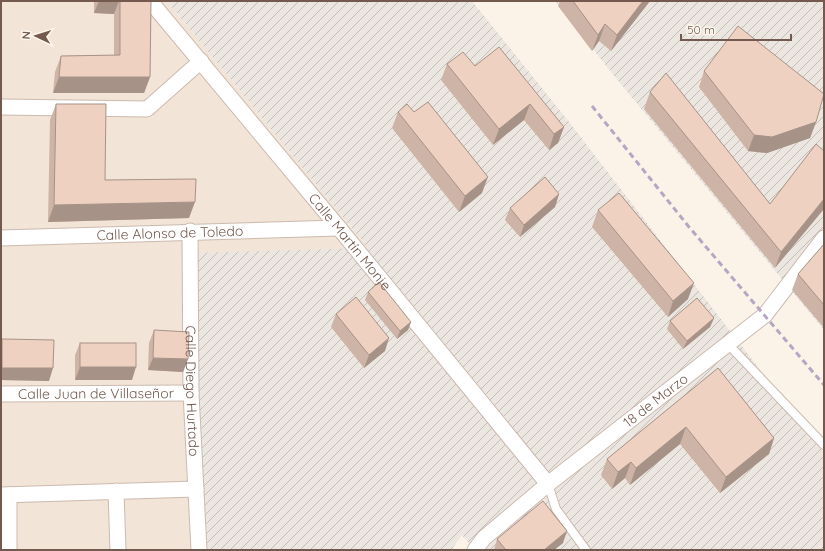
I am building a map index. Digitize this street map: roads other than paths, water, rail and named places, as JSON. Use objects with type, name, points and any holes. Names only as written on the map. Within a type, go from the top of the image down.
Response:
[{"type":"street","name":"Calle Martín Monje","points":[[150,1],[339,228],[548,484]]},
{"type":"street","points":[[1,107],[147,109],[201,62]]},
{"type":"street","name":"Calle Alonso de Toledo","points":[[1,238],[190,231],[339,228]]},
{"type":"street","name":"Calle Diego Hurtado","points":[[190,231],[191,393],[199,550]]},
{"type":"street","name":"18 de Marzo","points":[[475,550],[484,538],[548,484],[764,315],[824,238]]},
{"type":"street","name":"Calle Juan de Villaseñor","points":[[1,394],[191,393]]},
{"type":"street","points":[[9,550],[5,495],[196,489]]},
{"type":"street","points":[[116,491],[118,550]]},
{"type":"lane","points":[[728,344],[824,445]]},
{"type":"lane","points":[[548,484],[556,509],[586,550]]},
{"type":"railway","points":[[592,106],[689,227],[824,385]]}]
